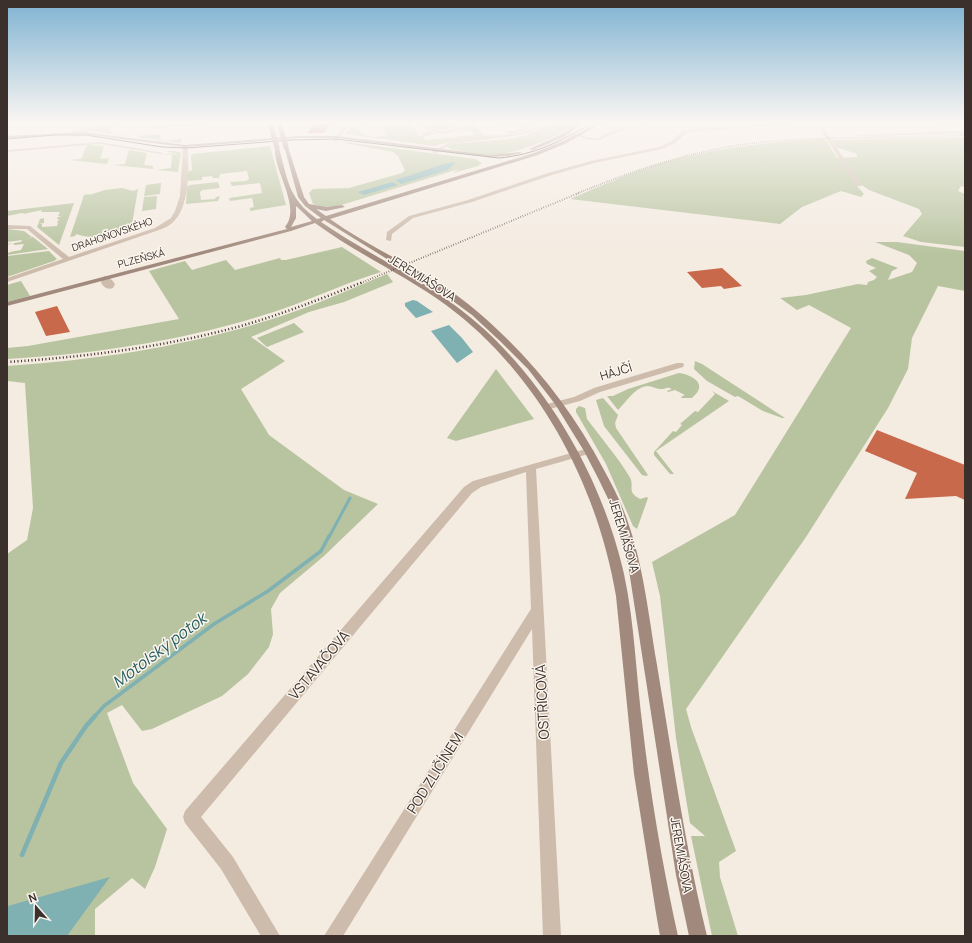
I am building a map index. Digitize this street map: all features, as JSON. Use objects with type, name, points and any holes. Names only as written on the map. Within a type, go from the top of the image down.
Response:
[{"type":"main road","points":[[283,167],[292,199],[294,220],[288,228]]},
{"type":"main road","points":[[292,167],[301,197],[319,218]]},
{"type":"main road","name":"PLZEŇSKÁ","points":[[7,304],[281,232],[470,167]]},
{"type":"main road","name":"PLZEŇSKÁ","points":[[281,232],[288,228],[319,218],[488,167]]},
{"type":"main road","points":[[292,199],[319,218]]},
{"type":"main road","points":[[307,204],[317,208],[330,209],[368,201]]},
{"type":"main road","name":"JEREMIÁŠOVA","points":[[319,218],[445,291],[475,313],[530,367],[559,403],[589,451],[618,509],[634,564],[684,875],[698,936]]},
{"type":"main road","name":"JEREMIÁŠOVA","points":[[319,218],[437,295],[493,343],[517,369],[546,407],[574,454],[599,509],[618,573],[628,642],[637,749],[655,869],[669,936]]},
{"type":"street","name":"DRAHOŇOVSKÉHO","points":[[7,280],[157,229],[175,218],[180,209],[183,167]]},
{"type":"street","points":[[389,240],[389,233],[411,217],[470,201],[575,167]]},
{"type":"street","points":[[847,167],[859,185]]},
{"type":"street","points":[[7,227],[28,227],[68,259]]},
{"type":"street","name":"HÁJČÍ","points":[[546,407],[680,365]]},
{"type":"street","name":"VSTAVAČOVÁ","points":[[271,936],[228,863],[191,817],[468,490],[477,484],[574,454],[589,451]]},
{"type":"street","name":"OSTŘICOVÁ","points":[[531,467],[552,936]]},
{"type":"street","name":"POD ZLIČÍNEM","points":[[333,936],[538,609]]},
{"type":"green space","points":[[133,167],[153,167],[153,169]]},
{"type":"green space","points":[[179,167],[178,172],[156,170]]},
{"type":"green space","points":[[192,167],[276,167],[286,205],[250,211],[250,208],[254,207],[252,198],[230,201],[229,198],[262,193],[260,183],[232,186],[230,182],[246,181],[249,179],[247,171],[220,174],[219,178],[213,178],[212,176],[202,177],[202,180],[188,181],[188,172],[192,170]]},
{"type":"green space","points":[[404,167],[474,167],[453,173],[459,169],[338,206],[322,207],[313,204],[309,193],[313,189],[349,188],[402,173],[405,170]]},
{"type":"green space","points":[[650,167],[965,167],[965,187],[961,186],[958,191],[965,194],[965,247],[921,242],[903,236],[922,214],[919,209],[869,190],[859,183],[857,186],[864,194],[861,197],[841,191],[802,207],[780,224],[570,199]]},
{"type":"green space","points":[[218,182],[220,188],[203,190],[200,192],[201,200],[215,199],[216,197],[220,196],[218,201],[186,204],[187,187],[190,185]]},
{"type":"green space","points":[[161,183],[160,194],[144,196],[146,185]]},
{"type":"green space","points":[[122,188],[133,191],[138,189],[131,230],[126,230],[126,228],[108,235],[95,237],[76,234],[75,236],[70,237],[84,195]]},
{"type":"green space","points":[[157,196],[156,209],[142,211],[144,197]]},
{"type":"green space","points":[[74,203],[59,245],[37,227],[38,224],[42,224],[42,227],[57,226],[59,219],[57,219],[58,217],[62,216],[58,216],[60,212],[41,212],[42,210],[7,216],[7,211]]},
{"type":"green space","points":[[44,218],[44,223],[38,224],[40,219]]},
{"type":"green space","points":[[7,229],[24,231],[32,237],[7,242]]},
{"type":"green space","points":[[33,237],[48,249],[7,255],[7,252],[9,253],[21,250],[24,244],[14,245],[14,243],[21,242],[22,240]]},
{"type":"green space","points":[[875,242],[897,242],[965,251],[965,291],[938,286],[912,338],[908,369],[888,408],[806,537],[686,709],[691,727],[736,851],[719,862],[720,877],[738,936],[712,936],[691,836],[705,836],[690,823],[676,738],[660,596],[652,562],[735,515],[851,328],[809,305],[797,310],[780,298],[806,295],[858,284],[867,285],[868,282],[877,277],[869,271],[876,268],[867,264],[866,261],[872,258],[898,268],[892,271],[888,280],[912,272],[917,263],[909,255]]},
{"type":"green space","points":[[342,247],[381,272],[279,310],[201,332],[105,350],[7,359],[7,348],[28,346],[179,319],[149,271],[185,261],[192,270],[226,260],[235,270],[280,258],[281,260],[286,260]]},
{"type":"green space","points":[[49,251],[57,259],[7,277],[7,256]]},
{"type":"green space","points":[[387,274],[393,282],[344,302],[309,312],[251,337],[285,361],[241,389],[269,435],[344,490],[378,504],[324,556],[280,593],[271,609],[273,634],[269,647],[248,674],[222,696],[152,729],[142,731],[122,705],[107,713],[133,783],[167,829],[155,867],[145,889],[132,878],[95,909],[95,936],[7,936],[7,554],[27,540],[33,508],[25,383],[7,381],[7,366],[107,356],[205,338],[299,310]]},
{"type":"green space","points":[[21,281],[30,296],[7,302],[7,285]]},
{"type":"green space","points":[[294,323],[304,332],[267,347],[257,338]]},
{"type":"green space","points":[[695,361],[702,364],[785,418],[763,411],[738,396],[735,397],[707,381],[694,369]]},
{"type":"green space","points":[[496,369],[534,419],[456,441],[447,438]]},
{"type":"green space","points":[[679,373],[694,378],[699,384],[698,391],[692,398],[682,398],[681,397],[685,395],[675,390],[668,392],[667,391],[672,389],[669,388],[657,389],[650,386],[635,391],[618,410],[607,396],[613,396],[628,389]]},
{"type":"green space","points":[[712,391],[729,401],[656,451],[674,474],[670,474],[654,455],[654,452],[673,431],[676,432],[682,425],[680,424],[695,411],[698,412],[715,394]]},
{"type":"green space","points":[[603,398],[618,415],[615,423],[616,428],[648,475],[642,475],[604,426],[596,400]]},
{"type":"green space","points":[[579,406],[585,408],[587,419],[629,476],[632,483],[633,493],[640,499],[648,498],[637,529],[633,526],[606,464],[576,412],[576,409]]},
{"type":"water","points":[[435,167],[451,167],[448,170],[401,184],[395,180]]},
{"type":"water","points":[[392,182],[398,185],[364,195],[358,192]]},
{"type":"water","points":[[413,300],[417,301],[433,312],[416,318],[405,306],[405,303]]},
{"type":"water","points":[[449,325],[473,352],[457,363],[431,331]]},
{"type":"water","points":[[110,877],[67,936],[7,936],[8,906]]},
{"type":"building","points":[[722,268],[742,286],[724,289],[721,286],[702,288],[687,272]]},
{"type":"building","points":[[57,306],[70,332],[46,336],[35,312]]},
{"type":"building","points":[[877,430],[965,465],[965,500],[956,496],[905,499],[917,473],[865,451]]},
{"type":"waterway","name":"Motolský potok","points":[[329,537],[350,498]]},
{"type":"waterway","name":"Motolský potok","points":[[94,717],[104,706],[214,624],[268,591],[321,551],[329,536]]},
{"type":"waterway","name":"Motolský potok","points":[[22,855],[61,763],[86,726],[95,716]]},
{"type":"railway","points":[[576,194],[648,167]]},
{"type":"railway","points":[[361,283],[579,193]]},
{"type":"railway","points":[[7,362],[95,354],[183,340],[241,326],[318,300],[363,282]]}]
